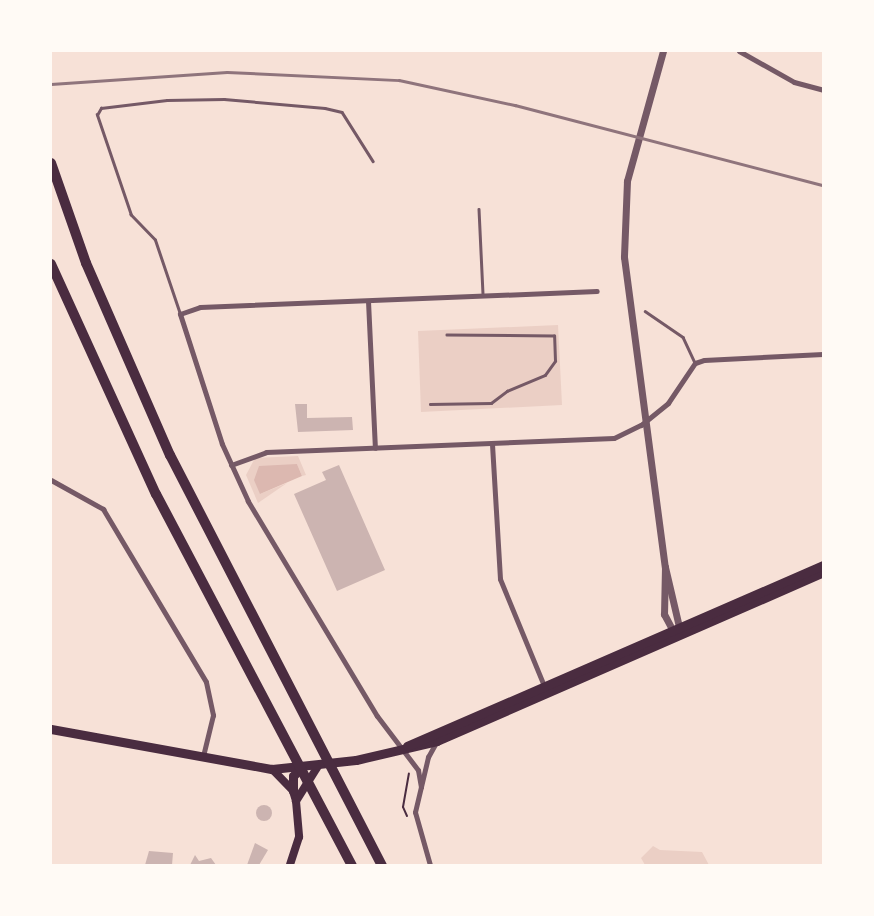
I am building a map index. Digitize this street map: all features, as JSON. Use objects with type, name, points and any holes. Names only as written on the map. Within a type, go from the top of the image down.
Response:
[{"type":"highway","points":[[51,163],[91,276],[170,456],[382,865]]},
{"type":"highway","points":[[51,264],[156,494],[352,865]]},
{"type":"main road","points":[[545,689],[668,630],[823,565]]},
{"type":"main road","points":[[51,729],[272,769],[318,766],[388,753],[679,637],[823,572]]},
{"type":"main road","points":[[406,746],[422,746],[435,736]]},
{"type":"main road","points":[[296,801],[318,766]]},
{"type":"main road","points":[[290,865],[300,830],[293,776],[302,768]]},
{"type":"main road","points":[[272,769],[293,790]]},
{"type":"street","points":[[663,51],[639,126],[624,202],[624,257],[665,567],[682,625],[679,637],[668,630],[662,589],[665,567]]},
{"type":"street","points":[[739,51],[794,82],[823,90]]},
{"type":"street","points":[[421,787],[418,770],[406,746],[377,716],[231,465],[180,314],[200,307],[597,290]]},
{"type":"street","points":[[368,301],[375,448]]},
{"type":"street","points":[[231,465],[266,452],[614,438],[646,419],[676,396],[695,363],[823,354]]},
{"type":"street","points":[[492,444],[500,579],[545,689]]},
{"type":"street","points":[[51,480],[103,509],[206,682],[213,715],[203,755]]},
{"type":"street","points":[[430,865],[416,822],[421,787],[435,736]]},
{"type":"street","points":[[422,746],[428,757]]},
{"type":"lane","points":[[180,314],[155,240],[131,215],[97,115],[100,108],[167,100],[224,99],[325,108],[342,112],[373,161]]},
{"type":"lane","points":[[479,209],[483,295]]},
{"type":"lane","points":[[645,311],[683,337],[695,363]]},
{"type":"lane","points":[[430,404],[491,404],[507,391],[545,375],[555,361],[554,336],[447,335]]},
{"type":"shaded area","points":[[558,325],[562,405],[421,412],[418,331]]},
{"type":"shaded area","points":[[298,456],[306,475],[302,476],[297,464],[260,494],[287,483],[258,503],[246,475],[255,458]]},
{"type":"shaded area","points":[[297,464],[302,476],[260,494],[254,480],[259,466]]},
{"type":"shaded area","points":[[653,846],[660,850],[702,852],[709,865],[645,865],[641,858]]},
{"type":"building","points":[[295,404],[307,404],[307,418],[352,417],[353,430],[298,432]]},
{"type":"building","points":[[339,465],[385,570],[337,591],[294,494],[326,480],[322,472]]},
{"type":"building","points":[[264,805],[270,807],[270,819],[264,821],[258,819],[256,813],[258,807]]},
{"type":"building","points":[[255,843],[268,850],[259,865],[247,865]]},
{"type":"building","points":[[149,851],[173,853],[172,865],[145,865]]},
{"type":"building","points":[[195,855],[199,861],[211,858],[216,865],[190,865]]},
{"type":"railway","points":[[51,84],[227,72],[399,80],[515,105],[823,185]]}]
